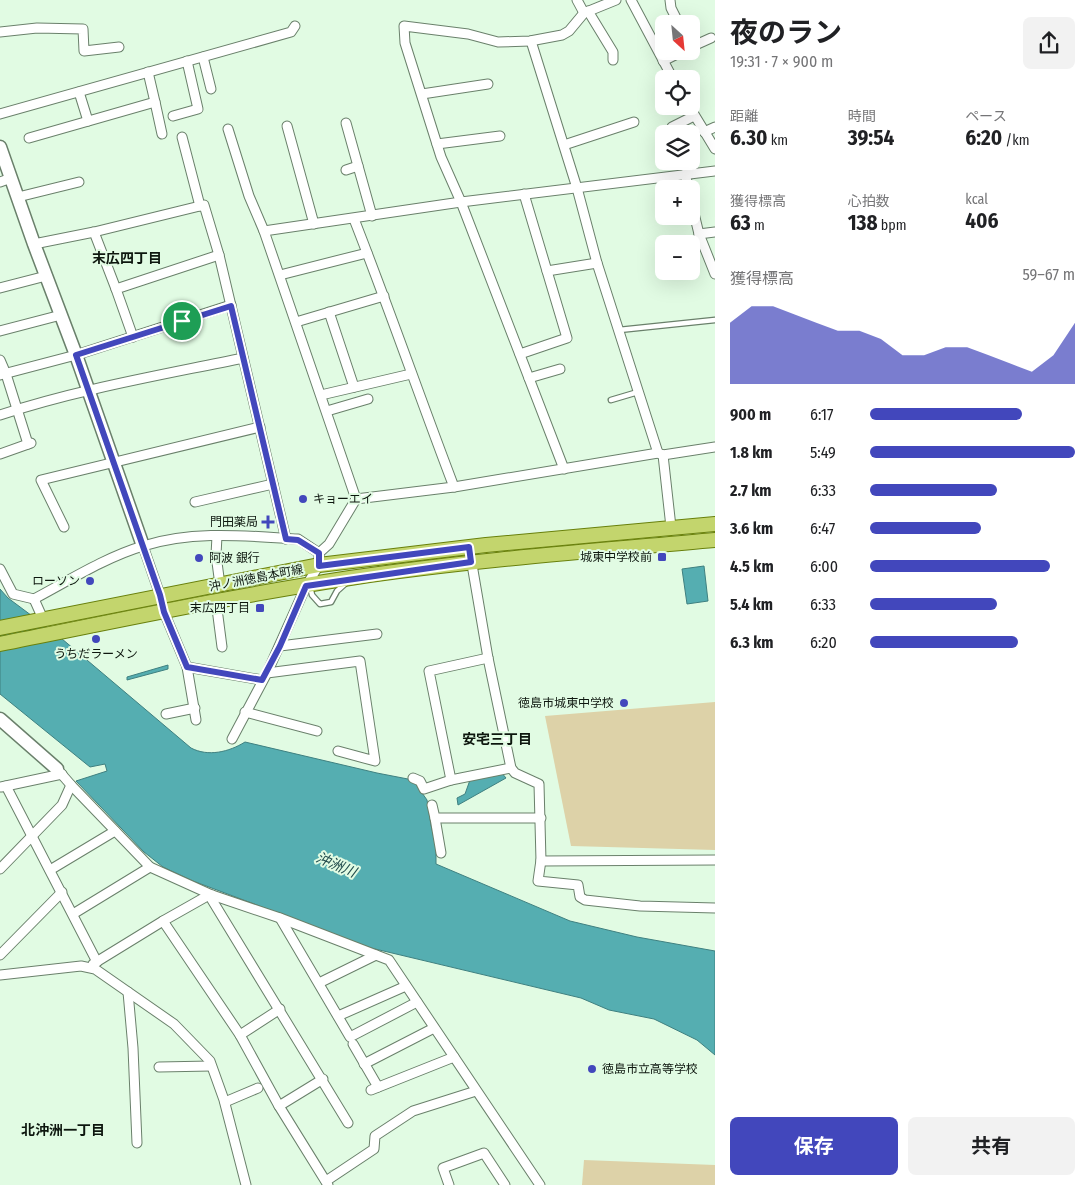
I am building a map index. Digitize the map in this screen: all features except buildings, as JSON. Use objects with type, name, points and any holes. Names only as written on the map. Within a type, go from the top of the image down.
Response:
[{"type":"main road","name":"沖ノ洲徳島本町線","points":[[0,628],[160,595],[220,585],[319,559],[714,524]]},
{"type":"main road","name":"沖ノ洲徳島本町線","points":[[0,644],[216,601],[350,578],[471,562],[715,540]]},
{"type":"street","points":[[577,0],[613,52],[613,60]]},
{"type":"street","points":[[564,469],[437,144],[405,43],[404,26],[468,34],[498,42],[532,41],[562,35],[569,31],[586,12],[616,0]]},
{"type":"street","points":[[631,0],[668,70]]},
{"type":"street","points":[[670,0],[674,15]]},
{"type":"street","points":[[0,114],[291,32],[294,26]]},
{"type":"street","points":[[0,32],[37,28],[83,29],[84,51],[119,47]]},
{"type":"street","points":[[700,43],[711,38]]},
{"type":"street","points":[[532,41],[577,188],[597,262],[638,392],[660,454],[672,527]]},
{"type":"street","points":[[203,57],[211,89]]},
{"type":"street","points":[[173,116],[198,109],[188,61]]},
{"type":"street","points":[[148,72],[162,134]]},
{"type":"street","points":[[422,94],[488,84]]},
{"type":"street","points":[[79,92],[88,121]]},
{"type":"street","points":[[29,138],[155,102]]},
{"type":"street","points":[[676,125],[694,116],[715,149]]},
{"type":"street","points":[[564,145],[634,122]]},
{"type":"street","points":[[346,123],[372,216]]},
{"type":"street","points":[[287,126],[314,224]]},
{"type":"street","points":[[704,132],[715,127]]},
{"type":"street","points":[[228,130],[249,196],[280,275],[356,499]]},
{"type":"street","points":[[437,144],[500,136]]},
{"type":"street","points":[[182,137],[200,206]]},
{"type":"street","points":[[0,147],[6,180],[18,197],[76,355],[160,595],[164,612],[187,667],[196,720]]},
{"type":"street","points":[[346,170],[358,166]]},
{"type":"street","points":[[264,231],[461,202],[715,171]]},
{"type":"street","points":[[685,174],[686,180]]},
{"type":"street","points":[[18,197],[78,182]]},
{"type":"street","points":[[520,354],[567,338],[524,194]]},
{"type":"street","points":[[34,244],[94,232],[204,204],[219,255],[286,539]]},
{"type":"street","points":[[354,219],[454,487]]},
{"type":"street","points":[[697,225],[715,274]]},
{"type":"street","points":[[94,232],[133,337]]},
{"type":"street","points":[[699,234],[715,232]]},
{"type":"street","points":[[280,275],[367,253]]},
{"type":"street","points":[[116,289],[219,255]]},
{"type":"street","points":[[547,271],[597,262]]},
{"type":"street","points":[[0,288],[46,276]]},
{"type":"street","points":[[296,322],[384,296]]},
{"type":"street","points":[[3,374],[76,355],[231,306]]},
{"type":"street","points":[[329,312],[354,387]]},
{"type":"street","points":[[0,331],[61,315]]},
{"type":"street","points":[[0,415],[17,408],[88,390],[243,358]]},
{"type":"street","points":[[0,360],[3,374],[30,444],[0,454]]},
{"type":"street","points":[[529,378],[560,369]]},
{"type":"street","points":[[321,395],[411,374]]},
{"type":"street","points":[[327,411],[368,399]]},
{"type":"street","points":[[64,527],[41,480],[260,427]]},
{"type":"street","points":[[232,739],[280,646],[319,559],[356,499],[454,487],[715,447]]},
{"type":"street","points":[[195,502],[273,484]]},
{"type":"street","points":[[714,524],[715,540]]},
{"type":"street","points":[[0,569],[13,594],[34,599],[107,561],[143,546],[192,536],[298,540],[319,559]]},
{"type":"street","points":[[217,536],[216,555],[220,585]]},
{"type":"street","points":[[469,547],[488,658],[511,768],[514,773],[539,784],[541,861],[538,881],[578,885],[580,897],[585,900],[640,906],[715,908]]},
{"type":"street","points":[[34,599],[41,619]]},
{"type":"street","points":[[216,601],[222,647]]},
{"type":"street","points":[[280,646],[377,634]]},
{"type":"street","points":[[451,780],[429,671],[488,658]]},
{"type":"street","points":[[187,667],[265,677],[360,661],[374,761],[338,751]]},
{"type":"street","points":[[166,714],[194,708]]},
{"type":"street","points":[[245,712],[317,731]]},
{"type":"street","points":[[0,719],[60,771],[71,785],[150,867],[210,895],[280,918],[389,960],[540,1185]]},
{"type":"street","points":[[413,778],[420,781],[424,789],[451,780],[511,768]]},
{"type":"street","points":[[60,771],[3,786],[33,836],[97,962]]},
{"type":"street","points":[[0,869],[62,805],[71,785]]},
{"type":"street","points":[[432,805],[441,853]]},
{"type":"street","points":[[435,818],[541,818]]},
{"type":"street","points":[[50,870],[115,831]]},
{"type":"street","points":[[541,861],[715,860]]},
{"type":"street","points":[[73,914],[150,867]]},
{"type":"street","points":[[0,955],[62,892]]},
{"type":"street","points":[[88,967],[210,895]]},
{"type":"street","points":[[210,895],[348,1122]]},
{"type":"street","points":[[280,918],[350,1036],[417,1002]]},
{"type":"street","points":[[163,921],[240,1035],[278,1106],[327,1183],[374,1149],[375,1136],[413,1111],[476,1091]]},
{"type":"street","points":[[319,983],[376,955]]},
{"type":"street","points":[[0,975],[80,966],[88,967],[94,969],[174,1024],[210,1061],[225,1102],[246,1185]]},
{"type":"street","points":[[338,1016],[406,986]]},
{"type":"street","points":[[128,992],[133,1048],[137,1143]]},
{"type":"street","points":[[240,1035],[280,1009]]},
{"type":"street","points":[[364,1064],[434,1028]]},
{"type":"street","points":[[353,1044],[374,1088],[454,1057]]},
{"type":"street","points":[[159,1066],[211,1066]]},
{"type":"street","points":[[278,1106],[323,1079]]},
{"type":"street","points":[[225,1102],[258,1088]]},
{"type":"street","points":[[450,1185],[443,1168],[484,1153],[505,1185]]},
{"type":"lane","points":[[619,330],[715,320]]},
{"type":"lane","points":[[611,400],[638,392]]},
{"type":"lane","points":[[308,586],[312,595],[320,604],[331,602],[337,591],[350,578]]},
{"type":"shaded area","points":[[715,702],[715,850],[571,846],[545,716]]},
{"type":"shaded area","points":[[584,1160],[715,1165],[715,1185],[582,1185]]},
{"type":"water","points":[[704,566],[708,601],[687,604],[682,569]]},
{"type":"water","name":"沖洲川","points":[[0,589],[8,598],[55,633],[191,748],[211,753],[225,751],[245,742],[413,780],[427,800],[436,847],[436,864],[570,921],[637,937],[715,951],[715,1055],[697,1040],[654,1019],[609,1010],[581,998],[371,948],[193,881],[163,867],[144,852],[76,781],[107,771],[105,764],[90,767],[0,694]]},
{"type":"water","points":[[168,665],[168,669],[127,680],[127,677]]},
{"type":"water","points":[[501,772],[506,778],[458,805],[457,798],[465,794],[470,780]]},
{"type":"place","name":"キョーエイ","points":[[303,499]]},
{"type":"place","name":"門田薬局","points":[[268,522]]},
{"type":"place","name":"城東中学校前","points":[[662,557]]},
{"type":"place","name":"阿波 銀行","points":[[199,558]]},
{"type":"place","name":"ローソン","points":[[90,581]]},
{"type":"place","name":"末広四丁目","points":[[260,608]]},
{"type":"place","name":"うちだラーメン","points":[[96,639]]},
{"type":"place","name":"徳島市城東中学校","points":[[624,703]]},
{"type":"place","name":"徳島市立高等学校","points":[[592,1069]]},
{"type":"district","name":"末広四丁目","points":[[127,258]]},
{"type":"district","name":"安宅三丁目","points":[[497,739]]},
{"type":"district","name":"北沖洲一丁目","points":[[63,1130]]},
{"type":"route","points":[[231,306],[286,539],[298,540],[319,553],[319,566],[469,547],[471,562],[350,578],[306,586],[280,646],[262,680],[187,667],[164,612],[160,595],[76,355],[182,321],[231,306]]}]
